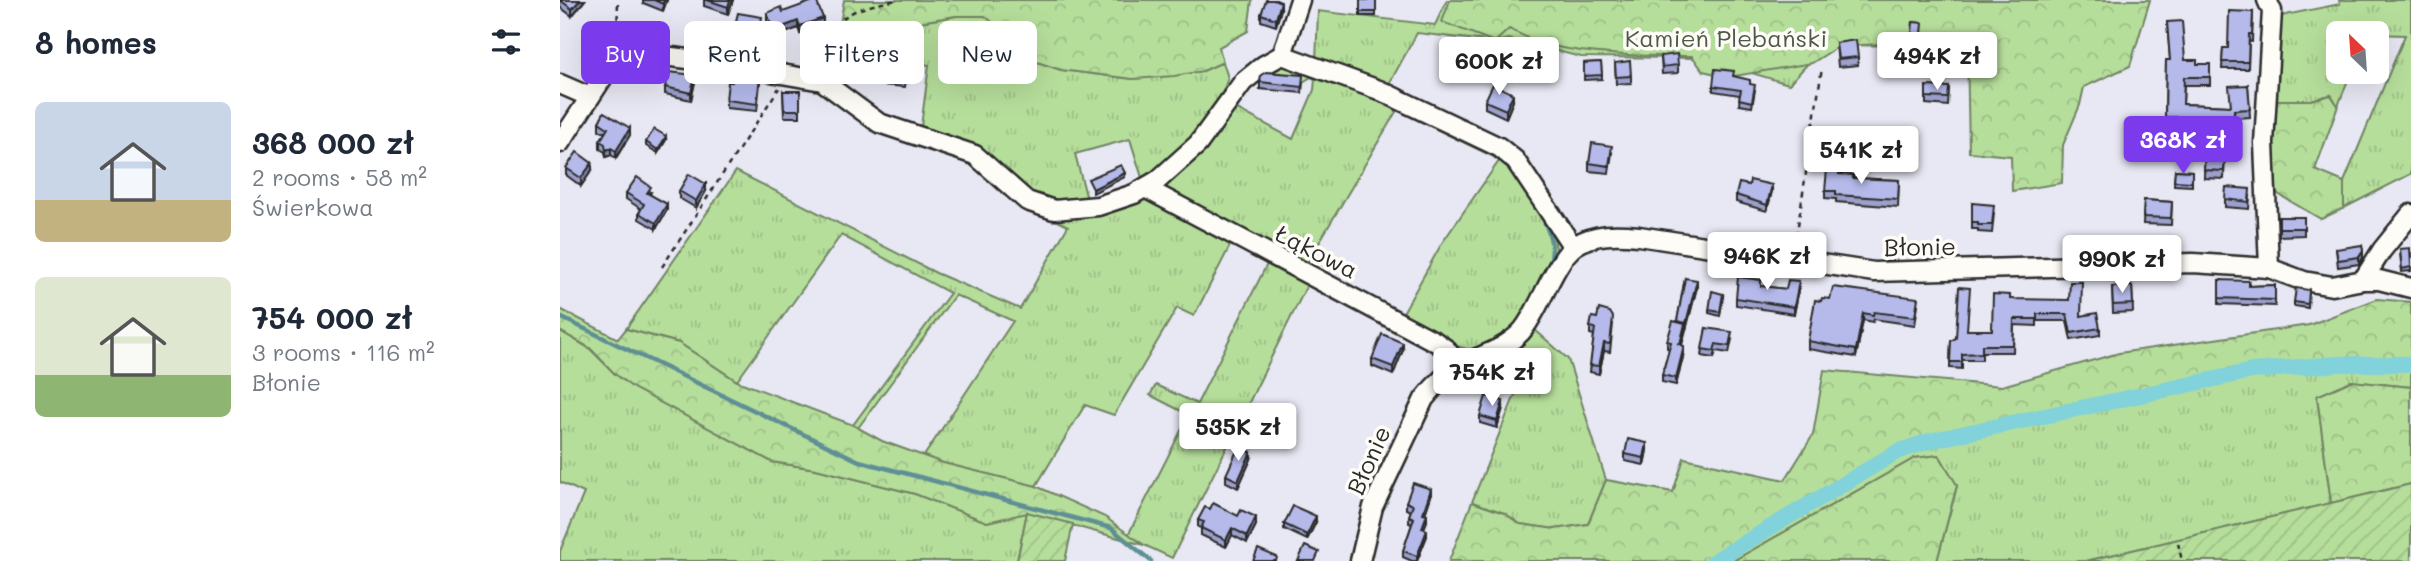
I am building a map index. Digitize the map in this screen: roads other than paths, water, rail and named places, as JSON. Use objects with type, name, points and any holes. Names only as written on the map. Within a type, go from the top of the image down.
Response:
[{"type":"street","points":[[560,143],[617,56],[630,52],[785,73],[822,81],[879,123],[975,155],[1020,196],[1043,208],[1067,210],[1098,206],[1145,188],[1172,169],[1198,144],[1243,82],[1282,55],[1300,0]]},
{"type":"street","points":[[2267,0],[2272,11],[2264,143],[2269,268]]},
{"type":"street","points":[[1282,55],[1389,94],[1499,147],[1515,160],[1573,247]]},
{"type":"street","points":[[560,84],[590,97]]},
{"type":"street","name":"Łąkowa","points":[[1145,188],[1436,342],[1446,349],[1459,366]]},
{"type":"street","points":[[2363,280],[2382,250],[2410,222]]},
{"type":"street","name":"Błonie","points":[[1360,561],[1373,507],[1415,414],[1433,387],[1459,366],[1503,346],[1522,330],[1573,247],[1595,237],[1619,234],[1881,272],[2193,264],[2269,268],[2304,281],[2332,286],[2363,280],[2387,281],[2411,288]]},
{"type":"waterway","points":[[1540,213],[1550,239],[1552,253],[1549,267]]},
{"type":"waterway","points":[[560,317],[859,461],[1111,528],[1151,561]]},
{"type":"waterway","points":[[1714,561],[1897,452],[1929,441],[2252,371],[2337,364],[2411,364]]},
{"type":"park label","name":"Kamień Plebański","points":[[1726,37]]}]
